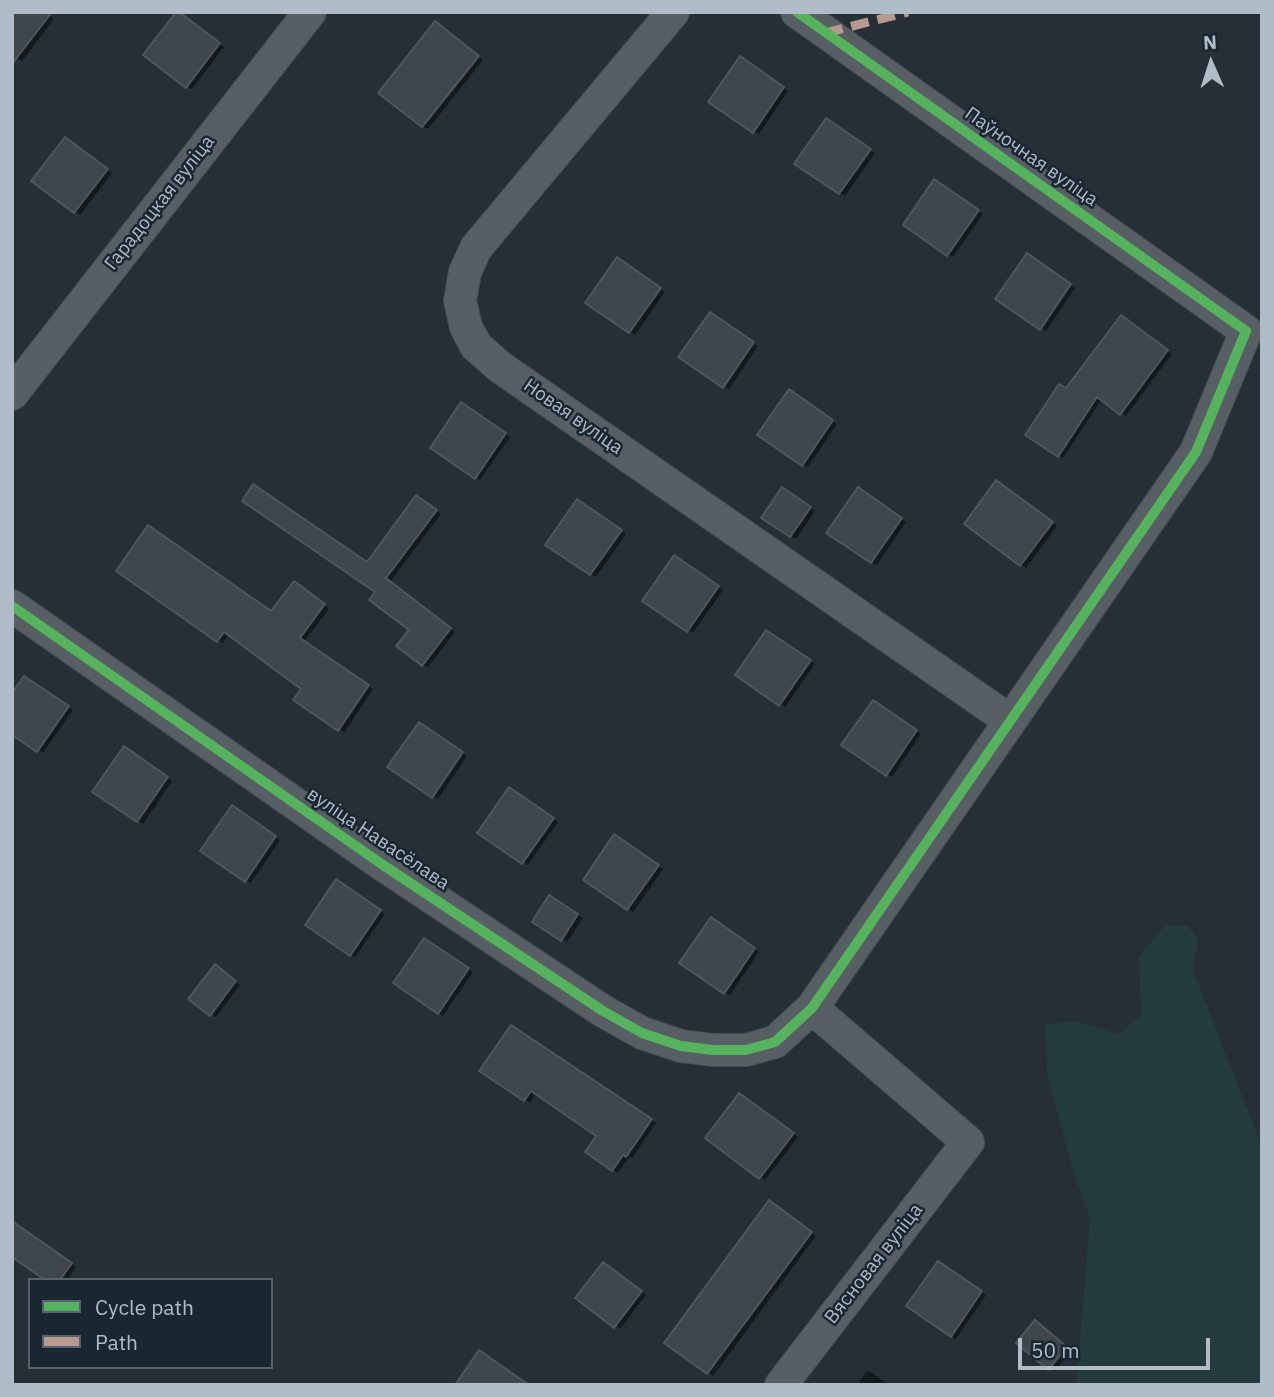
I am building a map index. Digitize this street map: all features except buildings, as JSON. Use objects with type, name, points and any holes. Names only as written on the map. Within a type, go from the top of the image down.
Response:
[{"type":"street","name":"Гарадоцкая вуліца","points":[[12,394],[310,12]]},
{"type":"street","name":"Новая вуліца","points":[[673,12],[475,247],[460,301],[466,327],[476,346],[500,367],[1009,720]]},
{"type":"street","name":"Паўночная вуліца","points":[[797,12],[1246,331]]},
{"type":"street","name":"вуліца Навасёлава","points":[[12,606],[383,866],[603,1011],[642,1033],[681,1046],[746,1050],[775,1042],[812,1008],[1196,452],[1246,331]]},
{"type":"street","name":"Вясновая вуліца","points":[[780,1385],[968,1143],[812,1008]]},
{"type":"green space","points":[[1165,925],[1188,926],[1198,940],[1193,970],[1262,1147],[1262,1385],[1076,1385],[1090,1219],[1073,1171],[1047,1073],[1045,1025],[1075,1021],[1118,1034],[1141,1015],[1139,957]]},
{"type":"marked path","points":[[825,33],[908,12]]},
{"type":"cycle path","points":[[12,606],[383,865],[603,1011],[642,1033],[681,1046],[746,1050],[775,1042],[812,1008],[1196,452],[1246,331],[797,12]]}]
